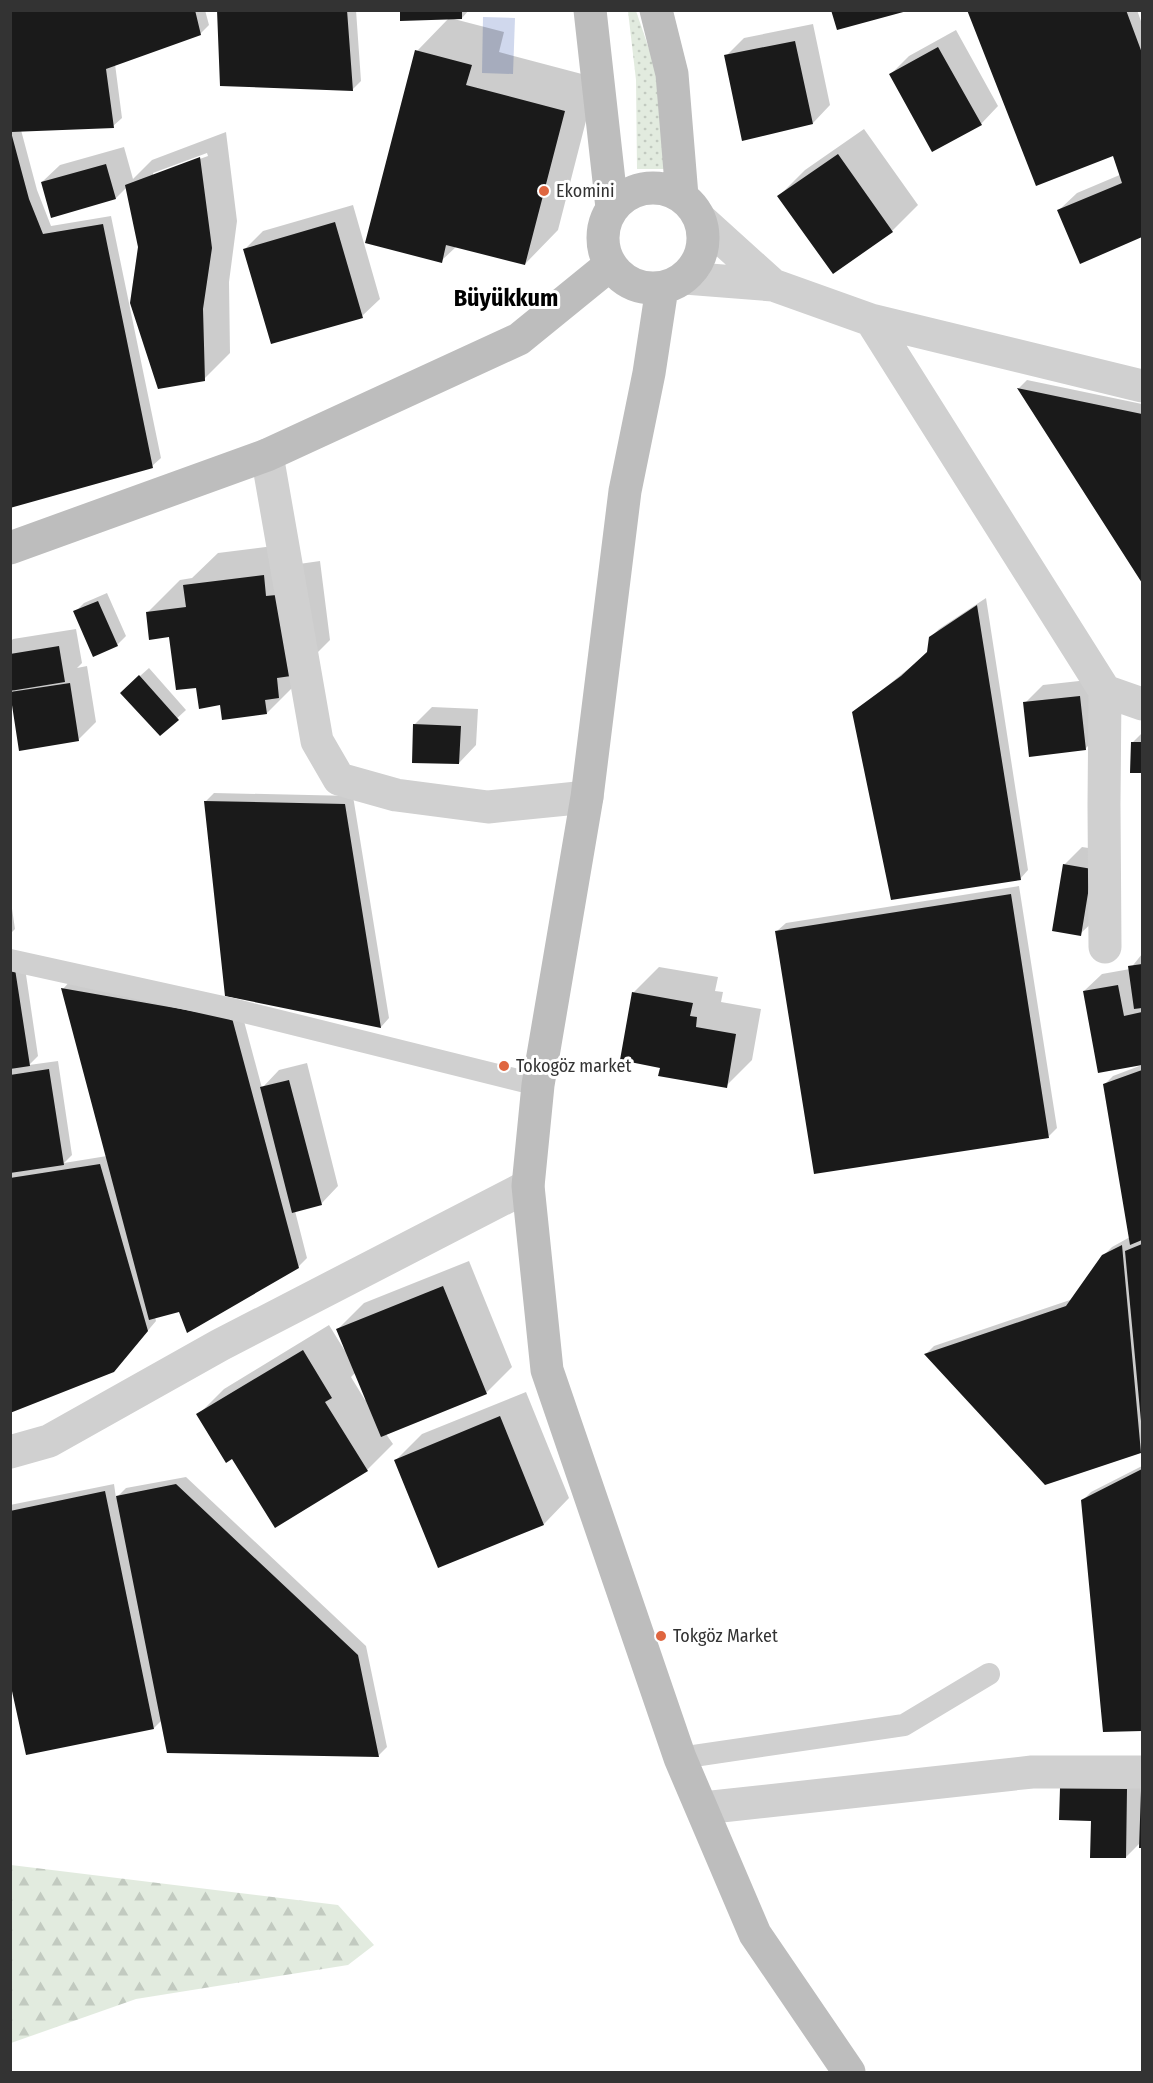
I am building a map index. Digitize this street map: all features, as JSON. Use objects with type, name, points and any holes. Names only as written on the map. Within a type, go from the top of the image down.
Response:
[{"type":"street","points":[[590,10],[612,208]]},
{"type":"street","points":[[656,10],[672,74],[692,208],[704,235],[703,250],[693,269],[673,283],[649,373],[625,491],[587,797],[538,1085],[528,1186],[547,1370],[680,1758],[755,1934],[849,2073]]},
{"type":"street","points":[[774,285],[692,208],[668,190],[653,187],[637,190],[623,197],[612,208],[605,222],[604,251],[610,265],[621,277],[633,284],[647,288],[673,283],[774,285],[871,321],[1143,386]]},
{"type":"street","points":[[10,548],[267,455],[519,339],[610,265]]},
{"type":"street","points":[[871,321],[1105,691],[1105,947]]},
{"type":"street","points":[[267,455],[317,741],[339,779],[396,795],[488,807],[587,797]]},
{"type":"street","points":[[1105,691],[1143,704]]},
{"type":"street","points":[[10,1452],[49,1441],[220,1345],[528,1186]]},
{"type":"street","points":[[703,1808],[1032,1772],[1143,1772]]},
{"type":"lane","points":[[10,960],[232,1009],[538,1085]]},
{"type":"lane","points":[[680,1758],[904,1725],[989,1674]]},
{"type":"green space","points":[[628,11],[636,11],[657,72],[666,169],[637,169],[636,80]]},
{"type":"green space","points":[[11,1865],[338,1905],[374,1945],[348,1965],[136,1999],[11,2043]]},
{"type":"water","points":[[483,17],[515,18],[513,74],[482,73]]},
{"type":"building","points":[[10,10],[195,10],[201,35],[106,69],[114,128],[11,132],[29,199],[43,234],[103,224],[153,468],[10,508]]},
{"type":"building","points":[[217,10],[347,10],[353,91],[220,86]]},
{"type":"building","points":[[400,10],[462,10],[462,19],[400,21]]},
{"type":"building","points":[[831,10],[907,10],[907,11],[837,30]]},
{"type":"building","points":[[967,10],[1126,10],[1142,53],[1142,237],[1080,264],[1057,210],[1122,183],[1113,156],[1036,186]]},
{"type":"building","points":[[795,41],[813,124],[742,141],[724,55]]},
{"type":"building","points":[[938,47],[982,125],[932,152],[889,74]]},
{"type":"building","points":[[415,50],[472,65],[466,85],[565,111],[525,265],[446,245],[442,263],[365,243]]},
{"type":"building","points":[[838,154],[893,232],[833,274],[777,196]]},
{"type":"building","points":[[200,157],[212,248],[203,309],[205,381],[158,389],[130,303],[138,247],[125,185]]},
{"type":"building","points":[[106,164],[116,199],[51,218],[41,182]]},
{"type":"building","points":[[335,222],[363,318],[271,344],[243,249]]},
{"type":"building","points":[[1017,388],[1142,414],[1142,583]]},
{"type":"building","points":[[264,575],[266,596],[287,594],[298,675],[277,678],[279,698],[265,700],[267,714],[222,720],[220,705],[199,709],[196,688],[176,690],[169,637],[149,640],[146,612],[186,607],[183,585]]},
{"type":"building","points":[[98,601],[118,646],[93,657],[73,611]]},
{"type":"building","points":[[977,605],[1021,880],[891,900],[852,712],[901,676],[927,652],[929,637]]},
{"type":"building","points":[[59,646],[65,682],[10,691],[10,654]]},
{"type":"building","points":[[139,675],[179,720],[160,736],[120,693]]},
{"type":"building","points":[[70,683],[79,741],[19,751],[10,692]]},
{"type":"building","points":[[1080,696],[1086,750],[1029,757],[1023,702]]},
{"type":"building","points":[[413,724],[461,726],[459,764],[412,763]]},
{"type":"building","points":[[1131,742],[1142,742],[1142,773],[1130,773]]},
{"type":"building","points":[[204,801],[345,804],[381,1028],[225,996]]},
{"type":"building","points":[[1063,864],[1092,869],[1081,936],[1052,931]]},
{"type":"building","points":[[1011,894],[1049,1138],[814,1174],[775,931]]},
{"type":"building","points":[[1142,964],[1142,1008],[1134,1009],[1128,966]]},
{"type":"building","points":[[15,969],[30,1066],[10,1069],[10,970]]},
{"type":"building","points":[[1118,985],[1124,1016],[1142,1012],[1142,1065],[1098,1073],[1083,991]]},
{"type":"building","points":[[61,988],[232,1018],[299,1268],[187,1333],[179,1312],[149,1320]]},
{"type":"building","points":[[632,992],[693,1003],[690,1016],[697,1017],[696,1027],[736,1034],[727,1088],[658,1076],[660,1068],[620,1060]]},
{"type":"building","points":[[49,1069],[64,1165],[10,1173],[10,1075]]},
{"type":"building","points":[[1142,1070],[1142,1240],[1130,1245],[1103,1084]]},
{"type":"building","points":[[289,1080],[322,1205],[292,1213],[260,1087]]},
{"type":"building","points":[[100,1164],[148,1331],[114,1372],[10,1413],[10,1178]]},
{"type":"building","points":[[1142,1244],[1142,1421],[1141,1421],[1125,1251]]},
{"type":"building","points":[[1122,1245],[1141,1453],[1045,1485],[924,1354],[1066,1306],[1102,1255]]},
{"type":"building","points":[[443,1286],[487,1394],[381,1437],[336,1329]]},
{"type":"building","points":[[303,1350],[332,1398],[325,1402],[368,1471],[275,1528],[232,1459],[226,1463],[196,1414]]},
{"type":"building","points":[[500,1416],[544,1525],[438,1568],[394,1460]]},
{"type":"building","points":[[1142,1469],[1142,1731],[1103,1732],[1081,1500]]},
{"type":"building","points":[[176,1484],[358,1655],[379,1757],[167,1753],[116,1496]]},
{"type":"building","points":[[105,1491],[154,1729],[26,1755],[10,1682],[10,1511]]},
{"type":"building","points":[[1060,1788],[1127,1789],[1126,1858],[1090,1858],[1091,1821],[1059,1820]]},
{"type":"building","points":[[1141,1791],[1142,1848],[1139,1848]]},
{"type":"place","name":"Ekomini","points":[[544,191]]},
{"type":"place","name":"Tokogöz market","points":[[504,1066]]},
{"type":"place","name":"Tokgöz Market","points":[[661,1636]]},
{"type":"district","name":"Büyükkum","points":[[506,298]]}]
